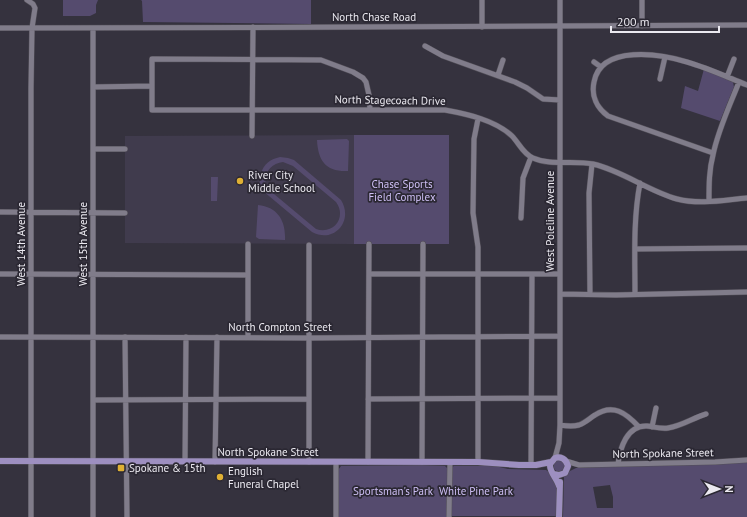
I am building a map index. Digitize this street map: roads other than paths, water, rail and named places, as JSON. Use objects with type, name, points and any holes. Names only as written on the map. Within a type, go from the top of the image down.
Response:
[{"type":"main road","name":"North Spokane Street","points":[[0,461],[478,462],[534,465],[553,460]]},
{"type":"main road","points":[[559,486],[552,472],[553,460],[564,460],[568,466],[559,486],[559,517]]},
{"type":"main road","name":"North Spokane Street","points":[[534,465],[552,472]]},
{"type":"main road","points":[[552,472],[559,475],[565,472]]},
{"type":"street","name":"West 14th Avenue","points":[[27,0],[35,7],[32,28],[31,517]]},
{"type":"street","points":[[482,0],[482,27]]},
{"type":"street","name":"West Poleline Avenue","points":[[553,460],[559,443],[560,425],[560,0]]},
{"type":"street","points":[[642,0],[642,26]]},
{"type":"street","name":"North Chase Road","points":[[0,28],[747,25]]},
{"type":"street","points":[[252,136],[253,27]]},
{"type":"street","name":"West 15th Avenue","points":[[93,28],[93,517]]},
{"type":"street","points":[[425,46],[442,56],[498,75],[527,88],[543,99],[560,100]]},
{"type":"street","points":[[713,153],[608,116],[598,106],[594,93],[594,80],[601,67],[608,61],[620,56],[639,55],[665,57],[698,65],[747,85]]},
{"type":"street","points":[[660,79],[665,57]]},
{"type":"street","points":[[727,77],[734,59]]},
{"type":"street","points":[[93,87],[152,86],[152,60],[321,60],[353,72],[363,78],[366,82],[369,94],[370,110]]},
{"type":"street","points":[[498,75],[503,60]]},
{"type":"street","points":[[594,62],[601,67]]},
{"type":"street","points":[[709,201],[709,176],[713,153],[739,82]]},
{"type":"street","name":"North Stagecoach Drive","points":[[152,86],[152,110],[445,110],[459,112],[503,129],[513,137],[526,154],[531,157]]},
{"type":"street","points":[[478,119],[474,139],[474,213],[478,238],[478,462]]},
{"type":"street","points":[[93,149],[125,149]]},
{"type":"street","points":[[521,218],[523,178],[531,157],[543,161],[592,164],[613,170],[660,193],[677,199],[701,202],[747,198]]},
{"type":"street","points":[[590,294],[589,193],[592,164]]},
{"type":"street","points":[[635,294],[635,213],[640,183]]},
{"type":"street","points":[[0,212],[125,212]]},
{"type":"street","points":[[248,244],[248,338]]},
{"type":"street","points":[[368,462],[369,244]]},
{"type":"street","points":[[422,462],[423,244]]},
{"type":"street","points":[[309,245],[309,462]]},
{"type":"street","points":[[635,249],[747,248]]},
{"type":"street","points":[[0,274],[248,275]]},
{"type":"street","points":[[369,274],[560,274]]},
{"type":"street","points":[[532,274],[532,398],[534,465]]},
{"type":"street","points":[[560,294],[747,292]]},
{"type":"street","name":"North Compton Street","points":[[0,337],[309,338],[560,336]]},
{"type":"street","points":[[125,337],[127,517]]},
{"type":"street","points":[[185,462],[186,337]]},
{"type":"street","points":[[215,462],[217,337]]},
{"type":"street","points":[[368,398],[560,398]]},
{"type":"street","points":[[93,400],[309,399]]},
{"type":"street","points":[[652,427],[656,408]]},
{"type":"street","points":[[560,425],[576,425],[583,423],[602,411],[611,409],[620,412],[639,427]]},
{"type":"street","points":[[618,464],[622,445],[629,434],[639,427],[669,428],[706,414]]},
{"type":"street","name":"West Poleline Avenue","points":[[559,443],[564,460]]},
{"type":"street","name":"North Spokane Street","points":[[564,460],[579,465],[747,460]]},
{"type":"street","points":[[336,462],[336,517]]},
{"type":"street","points":[[449,517],[450,462]]},
{"type":"street","name":"North Spokane Street","points":[[565,472],[579,465]]},
{"type":"place","name":"River City Middle School","points":[[240,181]]},
{"type":"place","name":"Spokane & 15th","points":[[121,468]]},
{"type":"place","name":"English Funeral Chapel","points":[[220,477]]},
{"type":"park label","name":"Chase Sports Field Complex","points":[[402,190]]},
{"type":"park label","name":"Sportsman's Park","points":[[393,491]]},
{"type":"park label","name":"White Pine Park","points":[[476,491]]}]
